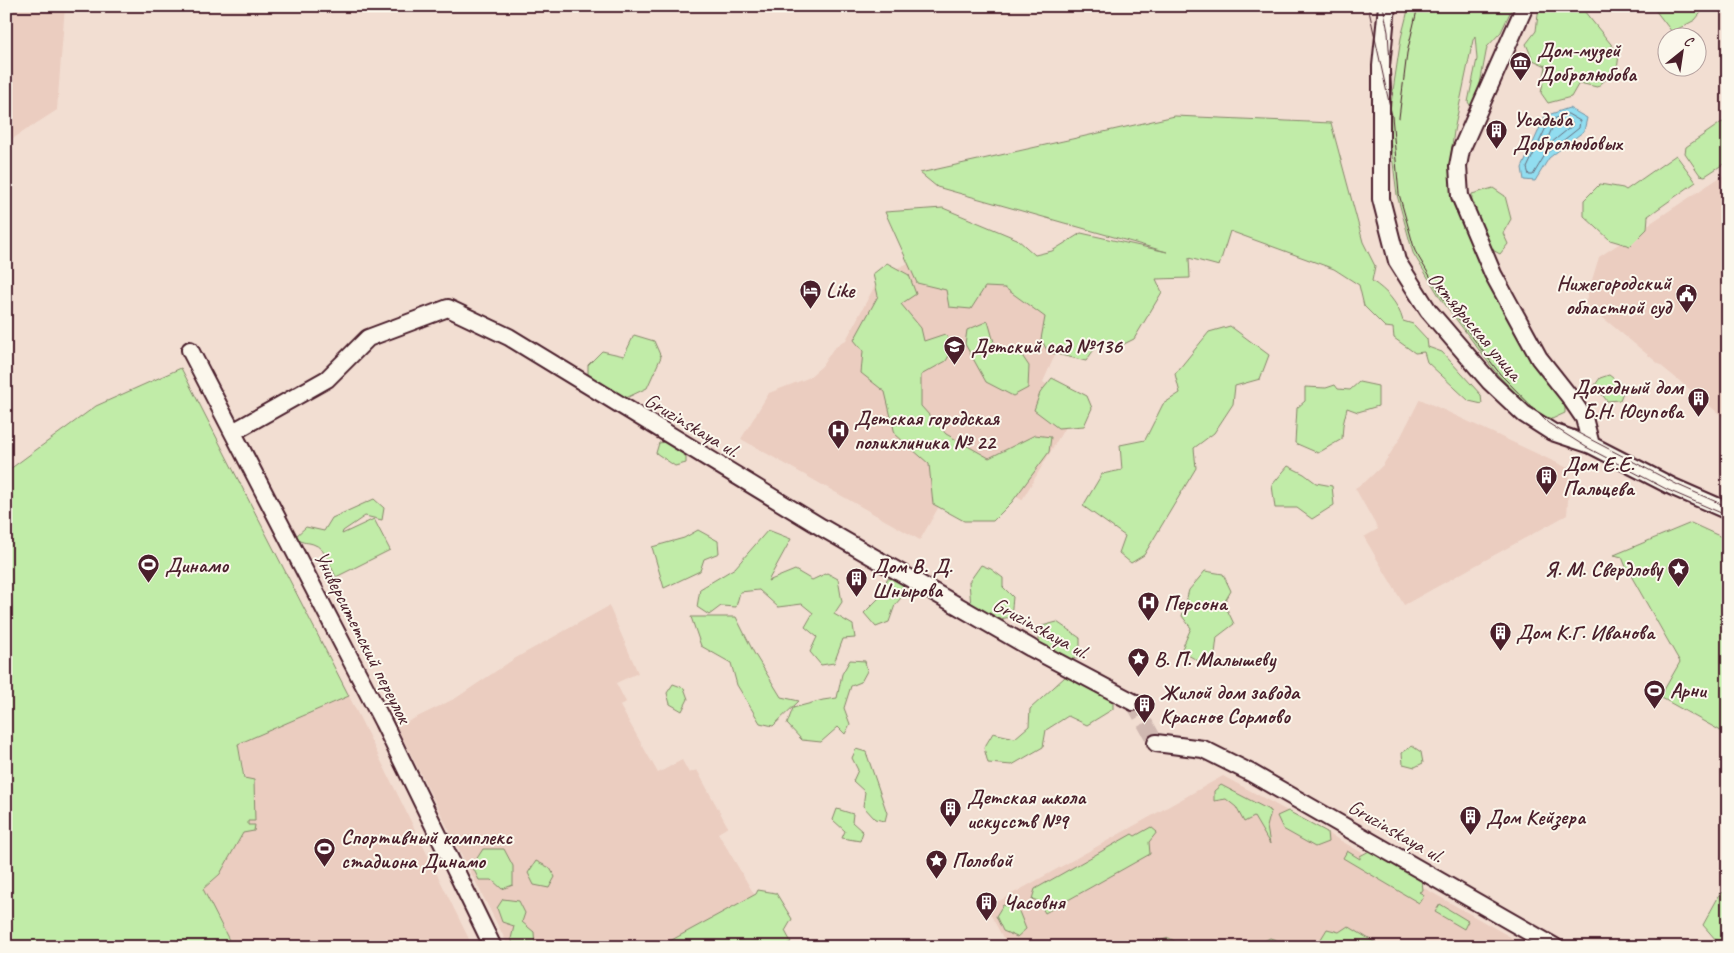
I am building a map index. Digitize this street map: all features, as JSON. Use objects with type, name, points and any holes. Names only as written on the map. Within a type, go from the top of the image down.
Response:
[{"type":"street","points":[[1376,6],[1383,38]]},
{"type":"street","name":"Октябрьская улица","points":[[1387,6],[1380,66],[1381,199],[1397,261],[1428,310],[1490,382],[1524,414],[1552,432],[1591,444],[1673,487],[1728,511]]},
{"type":"street","points":[[1525,6],[1461,150],[1458,166],[1460,196],[1506,301],[1539,358],[1570,396],[1584,418],[1591,444]]},
{"type":"street","name":"Gruzinskaya ul.","points":[[233,432],[327,380],[368,338],[448,308],[509,338],[813,522],[1031,648],[1133,702]]},
{"type":"street","name":"Университетский переулок","points":[[190,350],[383,722],[493,947]]},
{"type":"street","name":"Gruzinskaya ul.","points":[[1156,743],[1203,749],[1251,773],[1554,947]]},
{"type":"shaded area","points":[[6,6],[65,6],[57,110],[6,143]]},
{"type":"shaded area","points":[[1728,172],[1728,421],[1585,303],[1599,257]]},
{"type":"shaded area","name":"Детский сад №136","points":[[948,245],[1070,321],[1043,382],[1078,405],[1022,500],[992,483],[955,478],[920,540],[741,439],[769,393],[808,378],[822,366],[833,349],[846,340],[880,276]]},
{"type":"shaded area","points":[[1420,399],[1570,469],[1567,515],[1404,605],[1364,537],[1378,529],[1355,488],[1365,482],[1383,465],[1399,440]]},
{"type":"shaded area","points":[[609,606],[638,673],[616,683],[626,702],[620,706],[658,773],[682,760],[689,773],[697,770],[728,827],[718,833],[754,894],[764,896],[791,942],[782,947],[509,947],[453,838],[397,727],[456,698],[514,659]]},
{"type":"shaded area","name":"Спортивный комплекс стадиона Динамо","points":[[349,696],[473,947],[226,947],[231,944],[203,889],[220,874],[243,832],[254,831],[248,826],[248,821],[255,821],[238,744]]},
{"type":"shaded area","points":[[1223,776],[1528,947],[1008,947],[987,908]]},
{"type":"green space","points":[[1409,6],[1513,6],[1501,32],[1487,47],[1477,100],[1472,108],[1468,102],[1477,59],[1475,36],[1473,40],[1454,131],[1450,162],[1454,204],[1486,272],[1565,400],[1565,413],[1552,419],[1529,407],[1497,374],[1441,299],[1413,253],[1397,195],[1388,123],[1401,38]]},
{"type":"green space","points":[[1539,6],[1580,6],[1619,54],[1617,70],[1597,87],[1579,83],[1571,97],[1548,103],[1541,93],[1546,66],[1533,60],[1526,44],[1536,31]]},
{"type":"green space","points":[[1652,6],[1703,6],[1704,9],[1695,20],[1680,28],[1669,28]]},
{"type":"green space","points":[[1175,116],[1331,123],[1363,242],[1375,266],[1372,281],[1391,298],[1403,321],[1413,324],[1427,339],[1428,347],[1442,352],[1481,395],[1482,404],[1469,401],[1427,362],[1424,352],[1415,353],[1394,338],[1393,328],[1385,327],[1364,306],[1359,285],[1334,269],[1230,231],[1219,266],[1189,258],[1190,278],[1156,279],[1162,292],[1134,339],[1118,347],[1100,341],[1086,361],[1048,352],[1041,339],[1045,317],[1005,288],[985,287],[971,309],[949,307],[946,290],[917,283],[885,212],[943,208],[1017,239],[1035,255],[1052,251],[1081,233],[1167,252],[937,187],[920,173]]},
{"type":"green space","points":[[1722,122],[1728,125],[1728,161],[1705,176],[1700,175],[1685,153],[1686,147]]},
{"type":"green space","points":[[1676,155],[1696,182],[1648,216],[1647,229],[1630,246],[1610,240],[1584,216],[1584,200],[1600,184],[1626,190]]},
{"type":"green space","points":[[1493,188],[1505,196],[1511,219],[1503,233],[1508,244],[1500,254],[1487,247],[1471,222],[1472,194]]},
{"type":"green space","points":[[887,263],[909,275],[916,294],[901,304],[921,328],[924,341],[945,334],[954,347],[946,361],[921,375],[921,406],[946,434],[989,458],[1035,435],[1051,437],[1049,452],[1012,502],[993,521],[964,521],[933,504],[929,464],[895,434],[885,392],[861,373],[863,351],[854,340],[878,296],[873,274]]},
{"type":"green space","points":[[988,321],[995,346],[1009,355],[1021,354],[1029,366],[1028,388],[1013,396],[986,382],[965,344],[967,330]]},
{"type":"green space","points":[[1230,326],[1269,355],[1260,379],[1235,386],[1233,404],[1214,433],[1194,448],[1196,468],[1144,555],[1131,563],[1119,553],[1125,536],[1083,506],[1102,474],[1122,470],[1120,445],[1145,440],[1163,404],[1180,393],[1175,374],[1209,332]]},
{"type":"green space","points":[[634,335],[654,341],[661,357],[647,388],[626,398],[588,377],[588,365],[602,351],[624,356]]},
{"type":"green space","name":"Динамо","points":[[181,368],[349,696],[238,744],[244,778],[254,780],[255,821],[248,821],[248,825],[255,825],[254,831],[243,833],[220,874],[203,889],[231,944],[226,947],[6,947],[6,472],[96,406]]},
{"type":"green space","points":[[1609,375],[1625,387],[1620,400],[1607,401],[1595,385],[1600,378]]},
{"type":"green space","points":[[1052,378],[1087,396],[1092,408],[1084,426],[1058,428],[1034,410],[1040,393]]},
{"type":"green space","points":[[1359,382],[1378,386],[1378,406],[1358,412],[1347,408],[1342,439],[1318,453],[1295,443],[1297,408],[1305,401],[1305,387],[1326,388],[1335,385],[1338,389],[1350,390]]},
{"type":"green space","points":[[672,441],[686,453],[686,463],[675,466],[656,453],[659,443]]},
{"type":"green space","points":[[1288,466],[1316,483],[1332,486],[1334,505],[1312,519],[1297,508],[1275,508],[1272,485]]},
{"type":"green space","points":[[374,499],[384,508],[382,520],[365,516],[343,531],[342,534],[374,519],[390,550],[336,577],[321,549],[313,544],[302,542],[296,536],[306,527],[324,531],[332,518]]},
{"type":"green space","points":[[1691,523],[1728,540],[1728,735],[1660,697],[1680,662],[1622,557],[1614,555]]},
{"type":"green space","points":[[698,530],[718,541],[719,553],[704,559],[700,571],[664,588],[652,547],[684,538]]},
{"type":"green space","points":[[768,530],[791,539],[768,581],[795,570],[812,580],[827,573],[838,579],[842,602],[834,614],[853,625],[855,638],[843,639],[834,663],[821,665],[810,652],[817,637],[805,627],[813,613],[802,604],[778,607],[759,590],[740,592],[736,607],[721,606],[709,615],[697,607],[700,589],[735,568]]},
{"type":"green space","points":[[981,565],[991,569],[1003,578],[1003,587],[1013,597],[1011,617],[994,620],[971,606],[969,582]]},
{"type":"green space","points":[[1205,571],[1223,574],[1231,591],[1224,603],[1234,624],[1217,637],[1215,654],[1200,662],[1181,651],[1191,628],[1182,616],[1189,590]]},
{"type":"green space","points":[[899,577],[906,592],[895,605],[889,622],[876,627],[864,613],[883,594],[887,579]]},
{"type":"green space","points":[[691,617],[736,617],[754,653],[781,697],[799,701],[773,726],[760,723],[737,685],[731,663],[701,646]]},
{"type":"green space","points":[[1057,622],[1080,638],[1080,658],[1060,661],[1038,644],[1042,626]]},
{"type":"green space","points":[[850,660],[865,661],[867,671],[861,682],[851,686],[844,708],[850,724],[845,734],[838,727],[821,742],[802,740],[787,724],[793,708],[837,698],[842,674]]},
{"type":"green space","points":[[1087,673],[1113,688],[1113,709],[1087,725],[1068,716],[1046,730],[1043,747],[1012,765],[988,763],[984,748],[993,733],[1015,738],[1029,726],[1030,709],[1066,676]]},
{"type":"green space","points":[[673,684],[684,688],[688,699],[682,711],[670,704],[667,693]]},
{"type":"green space","points":[[1412,746],[1421,752],[1423,763],[1415,767],[1403,764],[1402,753]]},
{"type":"green space","points":[[856,749],[866,752],[887,813],[885,821],[875,819],[863,806],[865,792],[853,781],[858,770],[852,758]]},
{"type":"green space","points":[[1221,785],[1271,811],[1267,827],[1270,844],[1254,817],[1244,822],[1236,807],[1226,799],[1214,801],[1214,791]]},
{"type":"green space","points":[[837,809],[853,814],[852,822],[863,832],[860,841],[842,838],[845,831],[833,820]]},
{"type":"green space","points":[[1288,811],[1327,832],[1328,842],[1315,847],[1283,829],[1277,816]]},
{"type":"green space","points":[[1151,827],[1157,832],[1149,842],[1150,854],[1045,913],[1038,901],[1032,899],[1035,889],[1132,834],[1135,836]]},
{"type":"green space","points":[[483,849],[504,849],[513,866],[513,885],[502,889],[492,880],[479,880],[472,866]]},
{"type":"green space","points":[[1371,850],[1422,881],[1423,890],[1419,892],[1424,895],[1419,903],[1343,858],[1347,851],[1360,859],[1360,856]]},
{"type":"green space","points":[[536,861],[550,868],[555,877],[549,888],[534,885],[528,873]]},
{"type":"green space","points":[[758,890],[776,893],[792,919],[785,931],[791,942],[782,947],[659,947],[756,894]]},
{"type":"green space","points":[[1728,890],[1728,941],[1716,940],[1703,925],[1720,894]]},
{"type":"green space","points":[[503,899],[519,901],[525,913],[522,922],[534,932],[535,947],[515,947],[511,939],[514,926],[502,922],[497,908]]},
{"type":"green space","points":[[1440,904],[1468,921],[1464,929],[1435,912]]},
{"type":"green space","points":[[1003,905],[1018,909],[1026,929],[1017,937],[1003,931],[996,916]]},
{"type":"green space","points":[[1348,926],[1382,947],[1316,947],[1327,929],[1339,932]]},
{"type":"green space","points":[[1169,938],[1185,947],[1143,947],[1144,945]]},
{"type":"green space","points":[[1270,938],[1295,946],[1295,947],[1252,947]]},
{"type":"water","points":[[1569,108],[1587,118],[1584,131],[1549,158],[1535,181],[1524,180],[1522,168],[1545,116]]},
{"type":"tunnel","points":[[1133,702],[1156,743]]},
{"type":"tram line","points":[[1368,6],[1392,116],[1399,194],[1415,251],[1443,298],[1500,374],[1548,423],[1586,447],[1668,490],[1728,516]]},
{"type":"tram line","points":[[1383,6],[1388,32],[1392,95]]},
{"type":"tram line","points":[[1399,118],[1407,53],[1418,6]]},
{"type":"tram line","points":[[1561,424],[1678,485],[1728,507]]},
{"type":"place","name":"Дом-музей Добролюбова","points":[[1521,81]]},
{"type":"place","name":"Усадьба Добролюбовых","points":[[1497,150]]},
{"type":"place","name":"Like","points":[[810,309]]},
{"type":"place","name":"Нижегородский областной суд","points":[[1687,314]]},
{"type":"place","name":"Детский сад №136","points":[[955,365]]},
{"type":"place","name":"Доходный дом Б.Н. Юсупова","points":[[1699,418]]},
{"type":"place","name":"Детская городская поликлиника № 22","points":[[838,449]]},
{"type":"place","name":"Дом Е.Е. Пальцева","points":[[1547,495]]},
{"type":"place","name":"Динамо","points":[[149,584]]},
{"type":"place","name":"Я. М. Свердлову","points":[[1678,588]]},
{"type":"place","name":"Дом В. Д. Шнырова","points":[[856,597]]},
{"type":"place","name":"Персона","points":[[1148,622]]},
{"type":"place","name":"Дом К.Г. Иванова","points":[[1500,651]]},
{"type":"place","name":"В. П. Малышеву","points":[[1138,678]]},
{"type":"place","name":"Арни","points":[[1654,709]]},
{"type":"place","name":"Жилой дом завода Красное Сормово","points":[[1144,723]]},
{"type":"place","name":"Детская школа искусств №9","points":[[951,828]]},
{"type":"place","name":"Дом Кейзера","points":[[1470,836]]},
{"type":"place","name":"Спортивный комплекс стадиона Динамо","points":[[325,868]]},
{"type":"place","name":"Половой","points":[[936,879]]},
{"type":"place","name":"Часовня","points":[[987,921]]}]
